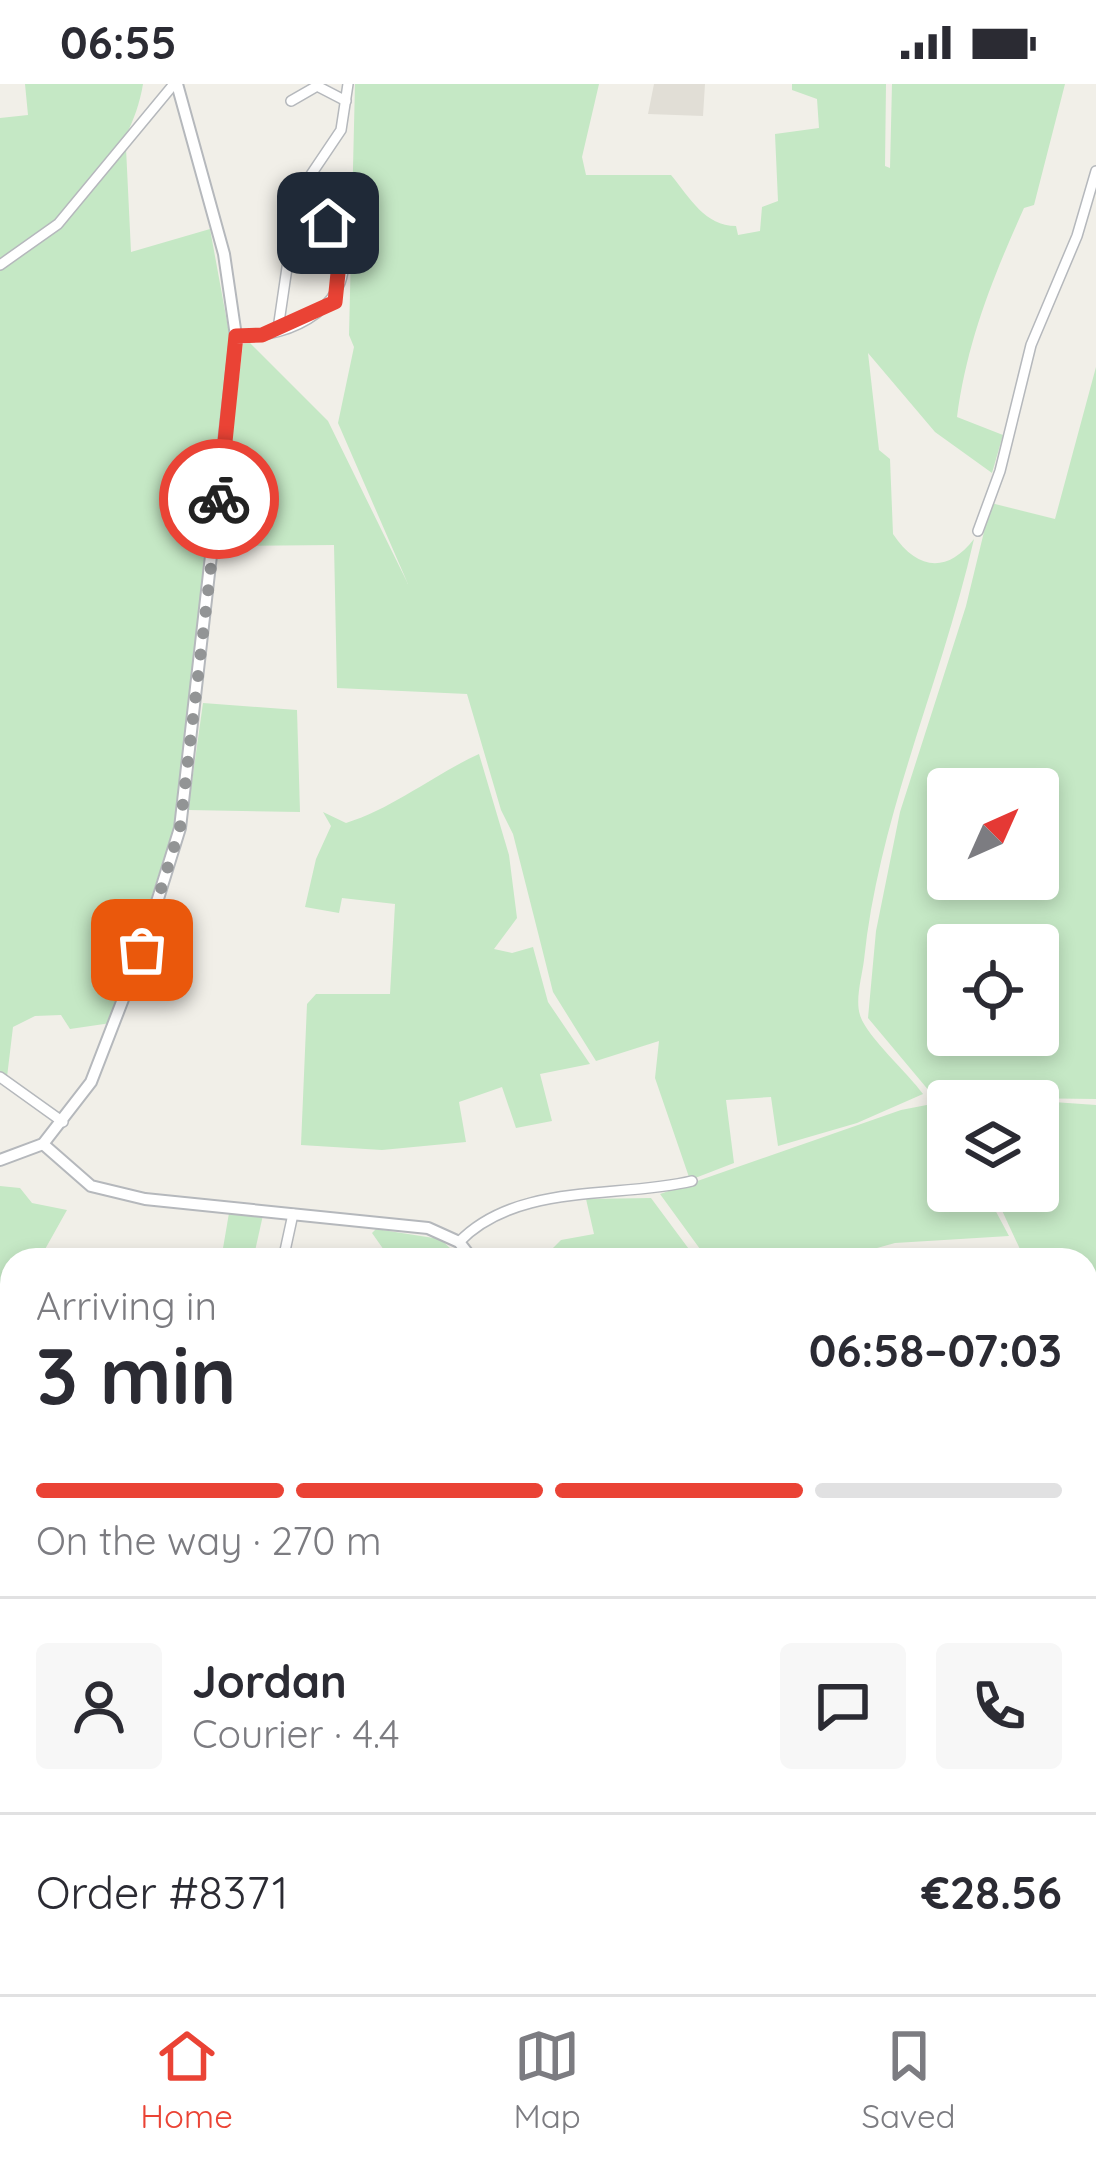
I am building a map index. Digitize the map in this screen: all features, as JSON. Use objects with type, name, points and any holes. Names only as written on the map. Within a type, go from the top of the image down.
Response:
[{"type":"street","points":[[0,265],[58,224],[175,84]]},
{"type":"street","points":[[0,1160],[43,1144],[63,1122],[107,1045],[180,828],[236,336],[224,254],[175,84]]},
{"type":"street","points":[[236,336],[278,329],[327,309],[340,292],[341,244],[304,185],[341,130],[348,84]]},
{"type":"street","points":[[291,101],[317,86],[346,101]]},
{"type":"street","points":[[978,531],[1000,471],[1031,345],[1077,236],[1096,172]]},
{"type":"street","points":[[278,329],[289,254]]},
{"type":"street","points":[[0,1077],[63,1122]]},
{"type":"street","points":[[43,1144],[91,1186],[145,1199],[428,1228],[464,1248]]},
{"type":"street","points":[[459,1242],[489,1216],[566,1196],[652,1191],[692,1181]]},
{"type":"street","points":[[286,1248],[293,1214]]},
{"type":"shaded area","points":[[654,84],[705,84],[703,116],[648,114]]},
{"type":"green space","points":[[25,84],[143,84],[136,113],[109,164],[70,208],[0,263],[0,118],[28,115]]},
{"type":"green space","points":[[355,84],[599,84],[582,157],[586,175],[671,175],[699,209],[715,221],[736,226],[738,235],[760,231],[762,207],[778,201],[775,134],[819,128],[817,99],[792,90],[792,84],[886,84],[885,166],[890,168],[892,84],[1065,84],[1034,205],[1024,208],[992,284],[961,389],[957,417],[1003,435],[992,473],[935,432],[868,353],[879,450],[890,459],[893,534],[912,555],[932,563],[953,558],[974,539],[883,853],[859,995],[864,1024],[923,1094],[857,1123],[778,1146],[771,1097],[726,1100],[734,1163],[690,1180],[655,1078],[659,1041],[596,1061],[553,992],[513,834],[501,810],[467,694],[337,688],[334,545],[219,546],[243,344],[250,343],[328,421],[408,584],[338,423],[354,347],[349,335]]},
{"type":"green space","points":[[126,148],[131,252],[210,229],[230,338],[180,808],[111,1023],[70,1029],[61,1015],[35,1016],[13,1027],[7,1077],[0,1072],[0,269],[59,230]]},
{"type":"green space","points":[[1096,367],[1096,1099],[1059,1099],[1059,1080],[927,1080],[927,1088],[868,1018],[876,931],[900,812],[966,606],[991,503],[1055,519]]},
{"type":"green space","points":[[203,703],[297,710],[300,812],[188,810]]},
{"type":"green space","points":[[479,754],[509,855],[517,918],[494,949],[512,953],[533,947],[548,1002],[590,1064],[540,1074],[552,1121],[516,1128],[502,1087],[459,1102],[466,1142],[382,1150],[301,1145],[307,1004],[316,994],[390,994],[395,904],[342,898],[339,913],[305,907],[316,859],[331,826],[323,812],[346,823],[364,817]]},
{"type":"green space","points":[[1059,1102],[1096,1105],[1096,1248],[1019,1248],[1003,1212],[1059,1212]]},
{"type":"green space","points":[[927,1105],[927,1212],[996,1212],[1009,1236],[877,1248],[699,1248],[660,1194]]},
{"type":"green space","points":[[0,1186],[20,1188],[32,1203],[67,1210],[46,1248],[0,1248]]},
{"type":"green space","points":[[651,1198],[688,1248],[553,1248],[561,1240],[594,1234],[586,1199]]},
{"type":"green space","points":[[229,1213],[263,1215],[256,1248],[223,1248]]},
{"type":"green space","points":[[376,1229],[440,1239],[450,1248],[383,1248],[372,1233]]},
{"type":"way so far","points":[[142,950],[180,828],[219,499]]},
{"type":"route","points":[[219,499],[236,336],[262,335],[335,302],[340,292],[341,244],[328,223]]}]
